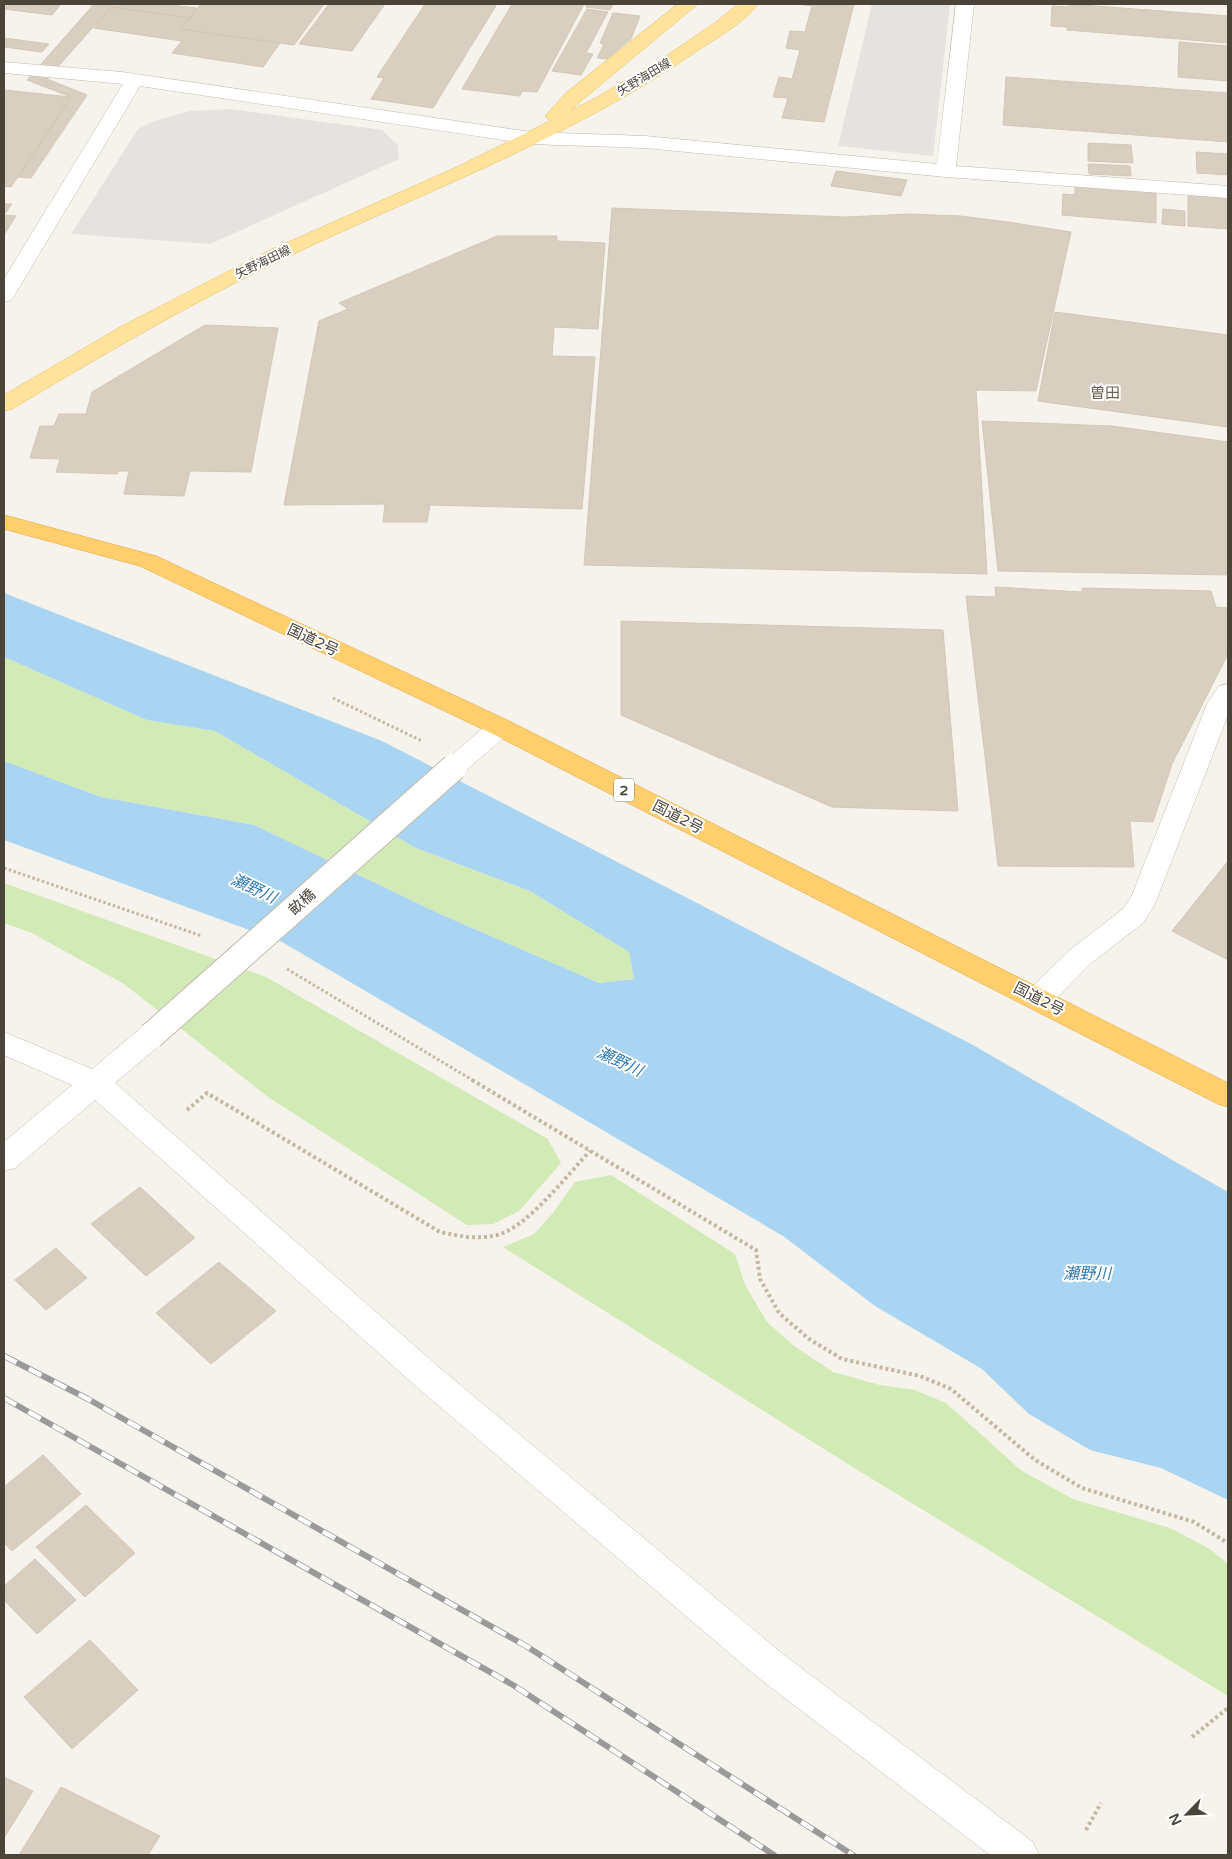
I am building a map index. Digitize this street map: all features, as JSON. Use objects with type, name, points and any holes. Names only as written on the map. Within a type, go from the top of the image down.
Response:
[{"type":"highway","name":"国道2号","points":[[4,522],[148,561],[500,727],[1039,998],[1228,1096]]},
{"type":"main road","name":"矢野海田線","points":[[531,138],[573,97],[689,4]]},
{"type":"main road","name":"矢野海田線","points":[[4,404],[129,330],[270,257],[466,170],[601,103],[672,60],[722,26],[749,4]]},
{"type":"street","points":[[946,171],[965,4]]},
{"type":"street","points":[[4,67],[134,80],[531,138],[645,142],[946,171],[1228,192]]},
{"type":"street","points":[[4,296],[134,80]]},
{"type":"street","points":[[1039,998],[1080,957],[1132,916],[1145,897],[1220,704],[1228,692]]},
{"type":"street","name":"畝橋","points":[[4,1158],[151,1036],[500,727]]},
{"type":"street","points":[[4,1043],[94,1082],[430,1379],[772,1667],[1020,1855]]},
{"type":"path","points":[[333,698],[424,742]]},
{"type":"path","points":[[4,868],[211,939]]},
{"type":"path","points":[[281,966],[756,1250],[760,1279],[779,1313],[809,1339],[842,1359],[920,1376],[951,1389],[1035,1460],[1082,1488],[1194,1522],[1228,1543]]},
{"type":"path","points":[[186,1111],[207,1093],[440,1232],[466,1238],[498,1235],[525,1220],[590,1151]]},
{"type":"path","points":[[1192,1737],[1228,1708]]},
{"type":"path","points":[[1086,1830],[1101,1803]]},
{"type":"green space","points":[[4,657],[147,720],[215,731],[416,848],[530,891],[629,952],[634,979],[599,983],[440,914],[254,825],[101,797],[4,761]]},
{"type":"green space","points":[[4,883],[266,977],[548,1139],[561,1163],[519,1211],[493,1224],[467,1225],[268,1097],[124,984],[32,933],[4,923]]},
{"type":"green space","points":[[611,1175],[735,1254],[745,1285],[767,1322],[794,1346],[833,1372],[880,1385],[915,1390],[946,1403],[1022,1471],[1073,1499],[1170,1528],[1210,1549],[1228,1564],[1228,1696],[851,1466],[503,1247],[534,1234],[552,1214],[575,1182]]},
{"type":"shaded area","points":[[872,4],[950,4],[933,156],[838,146]]},
{"type":"shaded area","points":[[230,109],[382,130],[398,145],[399,159],[210,244],[71,234],[138,129],[157,120],[191,111]]},
{"type":"water","name":"瀬野川","points":[[4,593],[382,741],[971,1044],[1228,1192],[1228,1500],[1161,1468],[1090,1450],[1029,1414],[982,1369],[875,1306],[783,1236],[282,942],[4,840],[4,761],[101,797],[254,825],[440,914],[599,983],[634,979],[629,952],[530,891],[416,848],[215,731],[147,720],[4,657]]},
{"type":"building","points":[[4,4],[61,4],[52,15],[4,9]]},
{"type":"building","points":[[94,4],[162,4],[197,8],[190,18],[111,7],[47,79],[87,95],[31,178],[18,177],[71,97],[27,80]]},
{"type":"building","points":[[201,4],[324,4],[294,45],[180,29]]},
{"type":"building","points":[[329,4],[385,4],[352,51],[299,44]]},
{"type":"building","points":[[425,4],[497,4],[433,108],[371,99],[384,78],[377,77]]},
{"type":"building","points":[[512,4],[584,4],[537,92],[522,91],[520,96],[462,89]]},
{"type":"building","points":[[587,4],[613,4],[610,10],[586,7]]},
{"type":"building","points":[[798,4],[854,4],[824,122],[782,118],[788,98],[773,97],[779,77],[792,79],[800,50],[786,48],[790,31],[805,32],[812,6]]},
{"type":"building","points":[[1069,4],[1228,16],[1228,43],[1067,30],[1067,27],[1051,26],[1052,6],[1069,7]]},
{"type":"building","points":[[111,7],[190,18],[180,29],[280,43],[263,67],[172,53],[182,41],[94,28]]},
{"type":"building","points":[[587,9],[608,12],[586,53],[593,54],[581,75],[552,71]]},
{"type":"building","points":[[613,13],[640,16],[631,39],[607,59],[597,58],[604,44],[600,43]]},
{"type":"building","points":[[4,38],[49,44],[42,52],[4,47]]},
{"type":"building","points":[[1179,42],[1228,46],[1228,81],[1178,77]]},
{"type":"building","points":[[1006,77],[1228,93],[1228,142],[1003,125]]},
{"type":"building","points":[[4,90],[71,97],[11,187],[4,186]]},
{"type":"building","points":[[1088,143],[1131,145],[1133,163],[1088,161]]},
{"type":"building","points":[[1196,152],[1228,154],[1228,175],[1197,173]]},
{"type":"building","points":[[1088,164],[1130,166],[1131,176],[1089,174]]},
{"type":"building","points":[[836,171],[907,180],[901,196],[831,186]]},
{"type":"building","points":[[1075,186],[1156,193],[1156,223],[1062,215],[1063,194],[1075,195]]},
{"type":"building","points":[[1188,194],[1228,198],[1228,229],[1188,226]]},
{"type":"building","points":[[4,204],[12,204],[4,215]]},
{"type":"building","points":[[612,208],[846,217],[910,214],[960,216],[1071,232],[1036,391],[976,390],[987,574],[584,565]]},
{"type":"building","points":[[1163,209],[1185,211],[1185,226],[1162,224]]},
{"type":"building","points":[[4,215],[16,216],[4,235]]},
{"type":"building","points":[[497,236],[557,236],[557,241],[605,243],[598,329],[554,327],[552,356],[595,357],[582,509],[430,505],[427,522],[383,522],[385,504],[284,505],[319,321],[348,309],[339,303]]},
{"type":"building","points":[[1055,312],[1228,335],[1228,427],[1038,401]]},
{"type":"building","points":[[205,325],[278,328],[251,472],[190,471],[184,496],[124,494],[129,471],[118,471],[117,474],[56,472],[60,459],[30,458],[40,426],[54,426],[59,414],[86,414],[92,392]]},
{"type":"building","points":[[982,421],[1112,426],[1228,442],[1228,575],[998,571]]},
{"type":"building","points":[[995,587],[1082,592],[1082,588],[1211,591],[1216,607],[1228,608],[1228,654],[1172,764],[1153,822],[1130,821],[1134,867],[998,866],[966,596],[996,597]]},
{"type":"building","points":[[621,621],[943,630],[958,811],[832,807],[621,715]]},
{"type":"building","points":[[1228,861],[1228,960],[1172,931]]},
{"type":"building","points":[[140,1187],[195,1238],[146,1276],[91,1224]]},
{"type":"building","points":[[56,1248],[87,1278],[46,1310],[15,1280]]},
{"type":"building","points":[[219,1262],[276,1311],[211,1364],[156,1313]]},
{"type":"building","points":[[43,1455],[81,1494],[12,1551],[4,1543],[4,1487]]},
{"type":"building","points":[[86,1505],[135,1553],[85,1597],[36,1547]]},
{"type":"building","points":[[35,1559],[76,1600],[37,1634],[4,1600],[4,1586]]},
{"type":"building","points":[[90,1640],[138,1690],[72,1749],[24,1697]]},
{"type":"building","points":[[4,1777],[33,1791],[4,1838]]},
{"type":"building","points":[[61,1787],[160,1836],[148,1855],[19,1855]]},
{"type":"railway","points":[[4,1356],[88,1399],[526,1646],[853,1855]]},
{"type":"railway","points":[[4,1398],[513,1685],[774,1855]]},
{"type":"district","name":"曽田","points":[[1105,393]]}]
